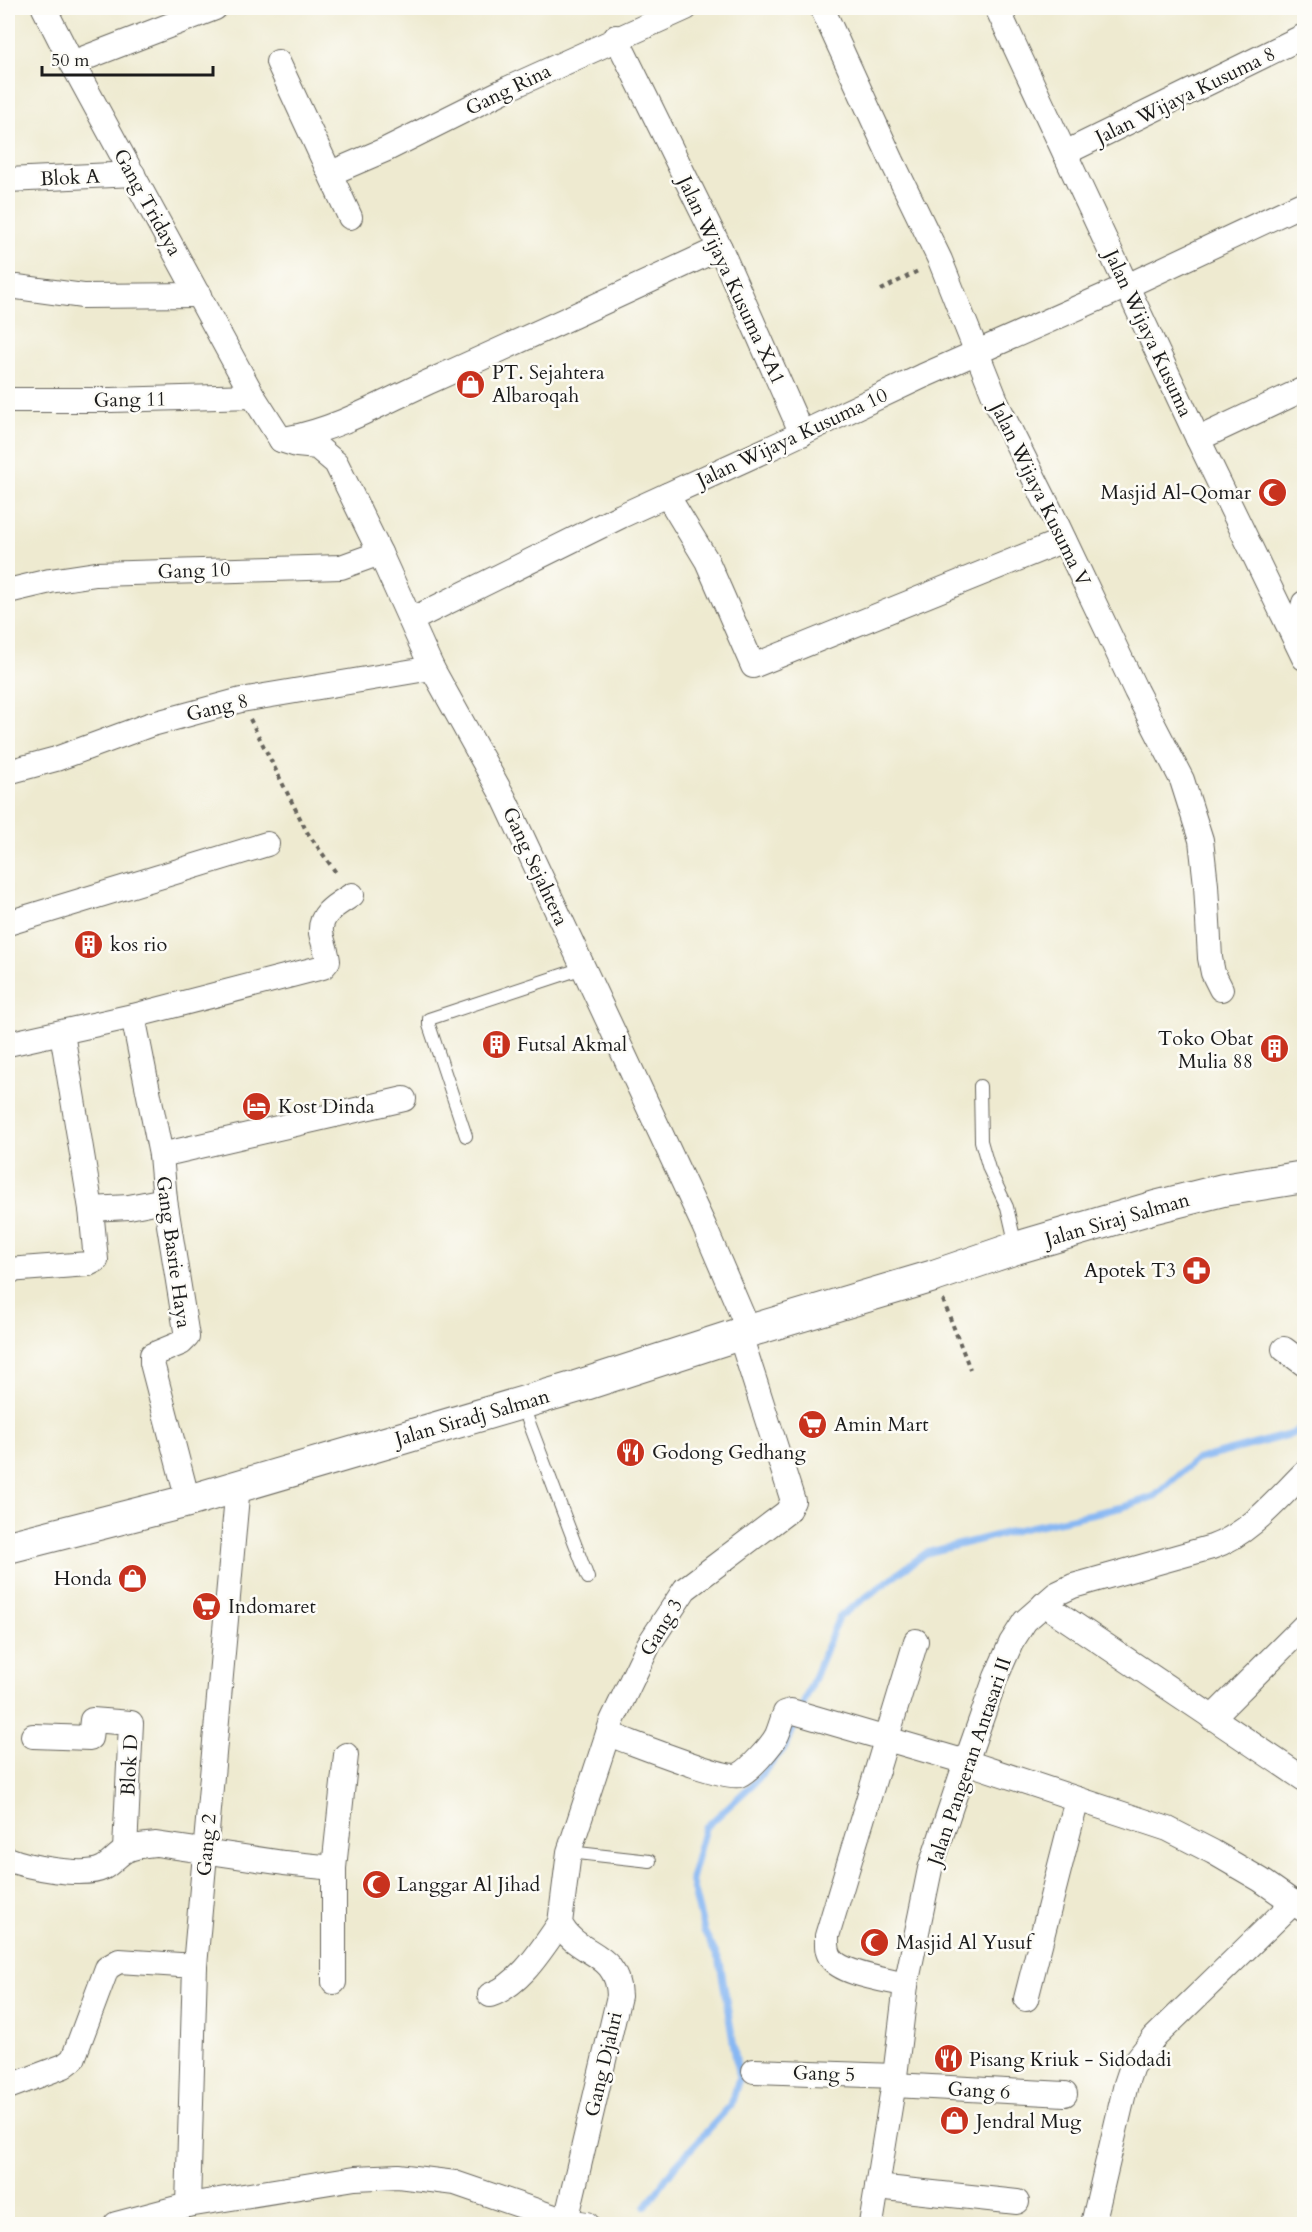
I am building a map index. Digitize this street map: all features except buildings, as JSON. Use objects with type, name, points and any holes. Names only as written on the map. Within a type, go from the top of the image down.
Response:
[{"type":"street","name":"Gang Tridaya","points":[[44,8],[253,396],[281,440]]},
{"type":"street","points":[[72,63],[215,8]]},
{"type":"street","name":"Gang Rina","points":[[331,173],[387,149],[616,37],[686,8]]},
{"type":"street","name":"Jalan Wijaya Kusuma V","points":[[822,8],[940,260],[999,408],[1136,691],[1182,780],[1198,827],[1204,863],[1211,964],[1221,989]]},
{"type":"street","name":"Jalan Wijaya Kusuma","points":[[997,8],[1198,439],[1300,648]]},
{"type":"street","name":"Jalan Wijaya Kusuma 8","points":[[1065,153],[1305,36]]},
{"type":"street","name":"Jalan Wijaya Kusuma XA1","points":[[616,37],[720,248],[802,434]]},
{"type":"street","points":[[278,62],[350,217]]},
{"type":"street","name":"Blok A","points":[[8,180],[133,174]]},
{"type":"street","name":"Jalan Wijaya Kusuma 10","points":[[411,620],[460,594],[667,495],[1305,203]]},
{"type":"street","points":[[281,440],[308,435],[367,413],[417,387],[502,350],[720,248]]},
{"type":"street","points":[[17,287],[83,296],[199,295]]},
{"type":"street","points":[[1198,439],[1305,389]]},
{"type":"street","name":"Gang 11","points":[[8,400],[253,396]]},
{"type":"street","name":"Gang Sejahtera","points":[[281,440],[317,447],[336,463],[432,668],[504,798],[704,1226],[744,1333]]},
{"type":"street","points":[[667,495],[707,561],[753,666],[1064,540]]},
{"type":"street","name":"Gang 10","points":[[8,591],[50,581],[96,574],[341,567],[380,553]]},
{"type":"street","points":[[1300,648],[1305,603]]},
{"type":"street","name":"Gang 8","points":[[8,772],[56,759],[149,725],[241,700],[432,668]]},
{"type":"street","points":[[8,923],[267,844]]},
{"type":"street","points":[[8,1044],[133,1016],[323,967],[328,961],[321,933],[323,920],[331,908],[352,895]]},
{"type":"street","name":"Gang Basrie Haya","points":[[133,1016],[161,1155],[165,1200],[187,1337],[181,1343],[152,1355],[152,1363],[188,1501]]},
{"type":"street","points":[[8,1270],[88,1264],[96,1260],[91,1209],[62,1033]]},
{"type":"street","points":[[161,1155],[404,1099]]},
{"type":"street","name":"Jalan Siraj Salman","points":[[933,1276],[1016,1248],[1155,1207],[1223,1190],[1305,1178]]},
{"type":"street","points":[[91,1209],[129,1207],[165,1200]]},
{"type":"street","name":"Jalan Siradj Salman","points":[[8,1546],[188,1501],[522,1403],[933,1276]]},
{"type":"street","name":"Gang 3","points":[[562,1927],[569,1852],[608,1734],[649,1644],[685,1589],[787,1512],[793,1501],[744,1333]]},
{"type":"street","points":[[1284,1350],[1305,1364]]},
{"type":"street","name":"Jalan Pangeran Antasari II","points":[[871,2224],[894,2080],[906,1985],[930,1869],[996,1677],[1011,1643],[1025,1621],[1056,1594],[1073,1586],[1212,1547],[1230,1539],[1246,1528],[1305,1473]]},
{"type":"street","name":"Gang 2","points":[[188,2205],[195,1966],[238,1485]]},
{"type":"street","points":[[1044,1604],[1212,1718],[1301,1772]]},
{"type":"street","points":[[1212,1718],[1305,1626]]},
{"type":"street","points":[[906,1985],[841,1967],[830,1958],[827,1950],[827,1936],[841,1883],[916,1641]]},
{"type":"street","points":[[608,1734],[695,1764],[735,1775],[747,1770],[776,1738],[783,1716],[802,1714],[966,1762],[1168,1829],[1222,1857],[1299,1906],[1155,2037],[1132,2066],[1093,2224]]},
{"type":"street","name":"Blok D","points":[[33,1736],[90,1738],[92,1720],[131,1723],[125,1850]]},
{"type":"street","points":[[334,1982],[334,1868],[346,1755]]},
{"type":"street","points":[[1026,1999],[1077,1799]]},
{"type":"street","points":[[8,1859],[26,1866],[78,1872],[101,1869],[125,1850],[156,1844],[334,1868]]},
{"type":"street","points":[[490,1995],[504,1990],[562,1927]]},
{"type":"street","name":"Gang Djahri","points":[[562,1927],[615,1972],[619,1983],[619,1996],[577,2223]]},
{"type":"street","points":[[8,2087],[64,2066],[72,2059],[107,1968],[119,1961],[195,1966]]},
{"type":"street","name":"Gang 5","points":[[754,2071],[894,2080]]},
{"type":"street","name":"Gang 6","points":[[894,2080],[1065,2094]]},
{"type":"street","points":[[116,2224],[188,2205],[355,2178],[398,2176],[454,2183],[577,2223]]},
{"type":"street","points":[[877,2187],[1017,2202]]},
{"type":"lane","points":[[466,1136],[429,1025],[429,1019],[583,968]]},
{"type":"lane","points":[[980,1086],[981,1141],[989,1169],[1007,1207],[1016,1248]]},
{"type":"lane","points":[[522,1403],[588,1578]]},
{"type":"lane","points":[[569,1852],[650,1861]]},
{"type":"path","points":[[881,290],[940,260]]},
{"type":"path","points":[[241,700],[307,832],[338,874]]},
{"type":"path","points":[[933,1276],[970,1369]]},
{"type":"waterway","points":[[646,2206],[675,2166],[731,2105],[739,2078],[720,1962],[704,1931],[691,1879],[705,1828],[754,1783],[786,1746],[839,1617],[926,1553],[1025,1528],[1123,1507],[1155,1496],[1195,1460],[1292,1434],[1304,1425]]},
{"type":"place","name":"PT. Sejahtera Albaroqah","points":[[471,384]]},
{"type":"place","name":"Masjid Al-Qomar","points":[[1272,492]]},
{"type":"place","name":"kos rio","points":[[89,944]]},
{"type":"place","name":"Futsal Akmal","points":[[496,1044]]},
{"type":"place","name":"Toko Obat Mulia 88","points":[[1274,1049]]},
{"type":"place","name":"Kost Dinda","points":[[257,1106]]},
{"type":"place","name":"Apotek T3","points":[[1197,1270]]},
{"type":"place","name":"Amin Mart","points":[[813,1424]]},
{"type":"place","name":"Godong Gedhang","points":[[631,1452]]},
{"type":"place","name":"Honda","points":[[133,1578]]},
{"type":"place","name":"Indomaret","points":[[207,1606]]},
{"type":"place","name":"Langgar Al Jihad","points":[[376,1884]]},
{"type":"place","name":"Masjid Al Yusuf","points":[[875,1942]]},
{"type":"place","name":"Pisang Kriuk - Sidodadi","points":[[948,2059]]},
{"type":"place","name":"Jendral Mug","points":[[955,2121]]}]
